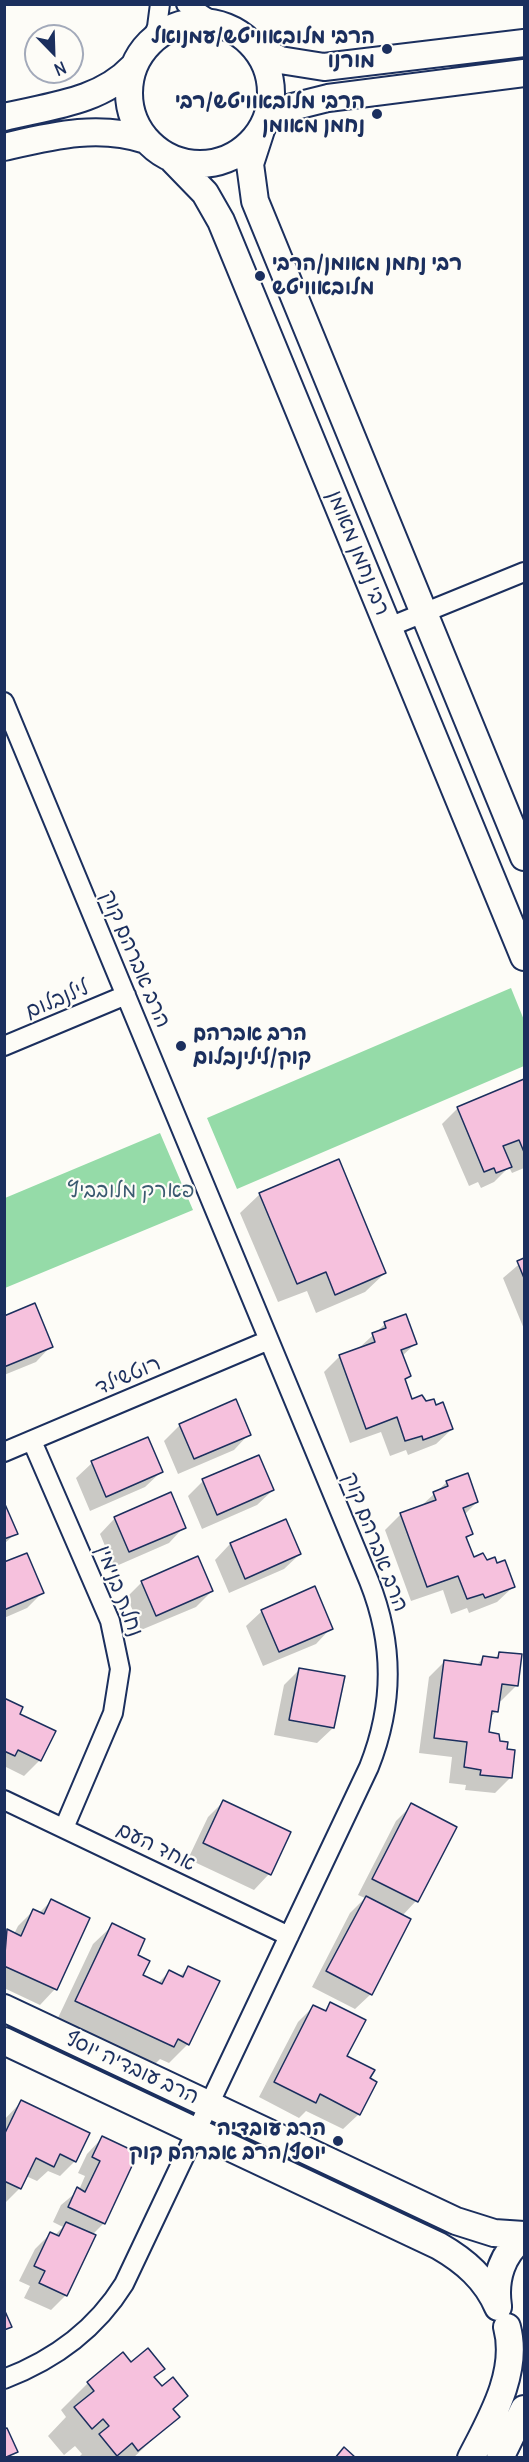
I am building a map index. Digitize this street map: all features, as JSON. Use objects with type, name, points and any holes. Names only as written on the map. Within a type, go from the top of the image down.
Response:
[{"type":"street","points":[[4,117],[89,96],[111,86],[133,67],[152,40],[158,27],[160,4]]},
{"type":"street","points":[[186,4],[216,24],[237,32],[254,46],[280,60],[324,67],[525,43]]},
{"type":"street","points":[[152,40],[183,24],[216,24]]},
{"type":"street","points":[[254,46],[270,76],[272,99],[264,125]]},
{"type":"street","points":[[133,67],[128,88],[130,110],[146,141]]},
{"type":"street","points":[[4,147],[90,131],[124,134],[146,141],[173,160],[194,165],[228,159],[247,147],[264,125],[288,108],[328,98],[525,73]]},
{"type":"street","name":"רבי נחמן מאומן","points":[[264,125],[250,164],[255,201],[525,857]]},
{"type":"street","name":"רבי נחמן מאומן","points":[[173,160],[204,192],[221,221],[525,957]]},
{"type":"street","points":[[389,627],[525,572]]},
{"type":"street","name":"הרב אברהם קוק","points":[[4,702],[378,1604],[388,1648],[389,1669],[386,1710],[376,1749],[114,2300],[90,2327],[61,2350],[4,2379]]},
{"type":"street","name":"לילנבלום","points":[[4,1046],[126,995]]},
{"type":"street","name":"רוטשילד","points":[[4,1452],[269,1340]]},
{"type":"street","name":"נחלת בנימין","points":[[32,1441],[110,1621],[120,1669],[113,1713],[64,1828]]},
{"type":"street","name":"אחד העם","points":[[4,1800],[289,1935]]},
{"type":"street","name":"הרב עובדיה יוסף","points":[[4,2008],[456,2221],[502,2234],[525,2236]]},
{"type":"street","name":"הרב עובדיה יוסף","points":[[4,2041],[439,2246],[477,2274],[492,2294],[503,2317]]},
{"type":"street","points":[[471,2457],[503,2389],[510,2352],[497,2288],[500,2270],[508,2254],[525,2236]]},
{"type":"street","points":[[503,2317],[525,2345]]},
{"type":"street","points":[[500,2457],[525,2409]]},
{"type":"green space","points":[[511,988],[524,1020],[524,1066],[237,1189],[207,1118]]},
{"type":"green space","name":"פארק מלובביץ","points":[[160,1133],[193,1210],[5,1288],[5,1198]]},
{"type":"building","points":[[524,1079],[524,1152],[519,1140],[503,1146],[512,1167],[496,1173],[494,1168],[484,1172],[457,1107]]},
{"type":"building","points":[[339,1159],[386,1273],[335,1295],[326,1272],[297,1284],[259,1193]]},
{"type":"building","points":[[524,1258],[524,1278],[517,1261]]},
{"type":"building","points":[[35,1303],[53,1347],[4,1367],[4,1316]]},
{"type":"building","points":[[406,1314],[417,1344],[401,1350],[411,1376],[405,1379],[412,1399],[422,1395],[426,1401],[434,1399],[436,1405],[443,1402],[453,1429],[423,1440],[422,1436],[405,1441],[397,1417],[366,1429],[339,1355],[375,1342],[372,1333],[386,1328],[384,1322]]},
{"type":"building","points":[[236,1399],[251,1435],[194,1459],[179,1424]]},
{"type":"building","points":[[148,1437],[163,1472],[106,1497],[91,1461]]},
{"type":"building","points":[[259,1455],[274,1490],[217,1515],[202,1479]]},
{"type":"building","points":[[468,1473],[478,1502],[463,1508],[473,1534],[466,1537],[474,1557],[483,1553],[487,1560],[495,1557],[497,1563],[505,1560],[515,1587],[485,1598],[483,1594],[467,1599],[458,1576],[427,1587],[400,1513],[436,1500],[433,1492],[448,1486],[446,1481]]},
{"type":"building","points":[[171,1492],[186,1528],[129,1552],[114,1517]]},
{"type":"building","points":[[4,1502],[18,1534],[4,1539]]},
{"type":"building","points":[[286,1519],[301,1554],[245,1579],[230,1543]]},
{"type":"building","points":[[27,1553],[44,1593],[4,1610],[4,1562]]},
{"type":"building","points":[[198,1556],[213,1591],[156,1616],[141,1581]]},
{"type":"building","points":[[315,1586],[333,1629],[279,1652],[261,1610]]},
{"type":"building","points":[[499,1652],[522,1654],[518,1686],[502,1684],[498,1712],[492,1711],[489,1732],[499,1734],[500,1741],[508,1742],[507,1749],[515,1750],[512,1778],[480,1775],[481,1770],[464,1767],[467,1742],[434,1738],[444,1660],[481,1665],[483,1656],[498,1658]]},
{"type":"building","points":[[299,1668],[345,1676],[334,1728],[289,1720]]},
{"type":"building","points":[[4,1698],[23,1707],[20,1714],[56,1731],[41,1761],[18,1750],[15,1756],[4,1751]]},
{"type":"building","points":[[223,1800],[291,1832],[271,1875],[203,1843]]},
{"type":"building","points":[[411,1803],[457,1827],[418,1902],[372,1879]]},
{"type":"building","points":[[366,1896],[411,1919],[372,1995],[326,1971]]},
{"type":"building","points":[[51,1899],[90,1918],[57,1990],[4,1966],[7,1929],[21,1936],[33,1909],[44,1914]]},
{"type":"building","points":[[112,1923],[145,1939],[138,1955],[150,1961],[143,1975],[162,1984],[169,1970],[183,1977],[188,1966],[220,1981],[189,2045],[178,2039],[174,2047],[75,2001]]},
{"type":"building","points":[[330,2002],[366,2020],[347,2056],[375,2070],[370,2078],[377,2082],[360,2115],[320,2094],[316,2103],[274,2082],[313,2005],[326,2011]]},
{"type":"building","points":[[21,2100],[90,2133],[76,2162],[60,2154],[54,2167],[36,2158],[21,2189],[4,2181],[4,2135]]},
{"type":"building","points":[[102,2136],[138,2153],[105,2224],[68,2207],[77,2187],[85,2192],[100,2161],[92,2157]]},
{"type":"building","points":[[66,2222],[96,2235],[67,2296],[39,2283],[45,2271],[34,2266],[50,2232],[59,2236]]},
{"type":"building","points":[[4,2309],[12,2327],[4,2330]]},
{"type":"building","points":[[148,2348],[165,2369],[154,2377],[162,2386],[173,2377],[188,2396],[173,2409],[180,2417],[138,2451],[132,2443],[117,2456],[99,2434],[109,2426],[103,2419],[92,2429],[74,2407],[94,2391],[87,2382],[123,2352],[131,2362]]},
{"type":"building","points":[[7,2428],[18,2452],[4,2458],[4,2429]]},
{"type":"building","points":[[344,2447],[356,2458],[335,2458]]},
{"type":"place","name":"הרבי מלובאוויטש/עמנואל מורנו","points":[[387,49]]},
{"type":"place","name":"הרבי מלובאוויטש/רבי נחמן מאומן","points":[[377,114]]},
{"type":"place","name":"רבי נחמן מאומן/הרבי מלובאוויטש","points":[[260,276]]},
{"type":"place","name":"הרב אברהם קוק/לילינבלום","points":[[181,1046]]},
{"type":"place","name":"הרב עובדיה יוסף/הרב אברהם קוק","points":[[338,2141]]}]
